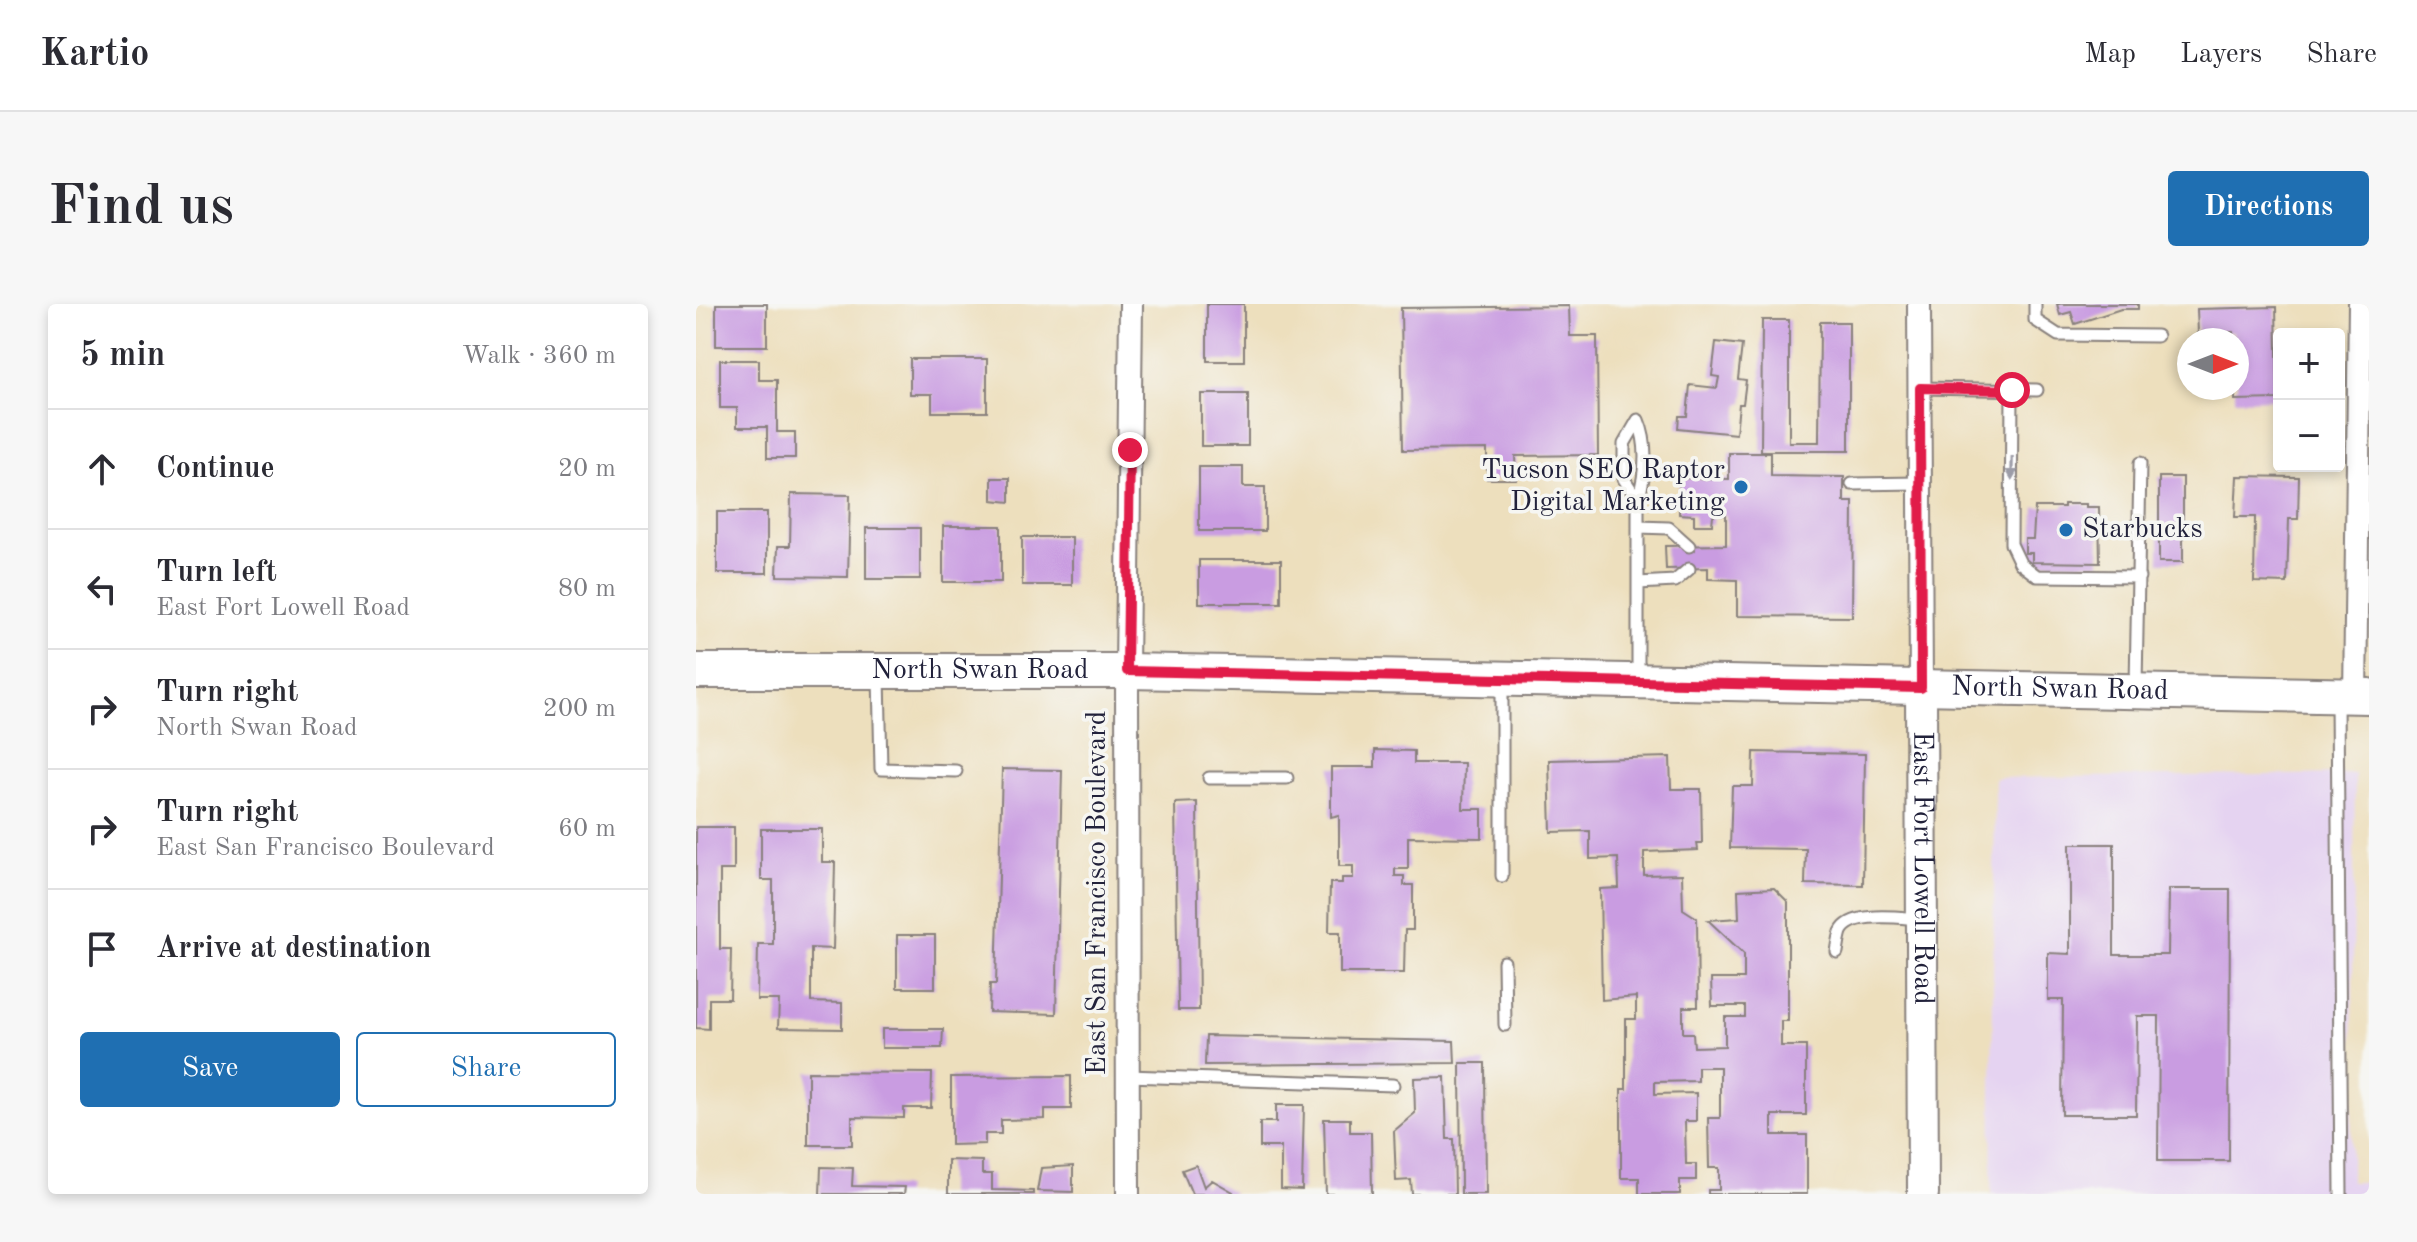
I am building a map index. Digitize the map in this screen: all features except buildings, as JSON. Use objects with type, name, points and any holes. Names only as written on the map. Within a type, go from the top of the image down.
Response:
[{"type":"main road","name":"North Swan Road","points":[[696,671],[1127,671],[2354,696]]},
{"type":"street","name":"East San Francisco Boulevard","points":[[1128,1194],[1127,671],[1131,304]]},
{"type":"street","name":"East Fort Lowell Road","points":[[1919,304],[1923,1194]]},
{"type":"street","points":[[2354,696],[2360,304]]},
{"type":"lane","points":[[2035,304],[2035,320],[2058,335],[2157,336]]},
{"type":"lane","points":[[1920,388],[2037,390]]},
{"type":"lane","points":[[2012,390],[2011,544],[2020,563],[2037,576],[2139,577]]},
{"type":"lane","points":[[1638,500],[1624,479],[1624,444],[1638,420],[1645,436],[1645,478],[1638,500],[1638,682]]},
{"type":"lane","points":[[2136,691],[2140,463]]},
{"type":"lane","points":[[1852,484],[1920,483]]},
{"type":"lane","points":[[1638,527],[1669,528],[1689,546]]},
{"type":"lane","points":[[1638,583],[1675,581],[1689,569]]},
{"type":"lane","points":[[879,671],[881,769],[956,771]]},
{"type":"lane","points":[[1502,679],[1502,876]]},
{"type":"lane","points":[[2341,1194],[2354,696]]},
{"type":"lane","points":[[1209,778],[1287,778]]},
{"type":"lane","points":[[1837,952],[1842,930],[1853,920],[1873,917],[1922,919]]},
{"type":"lane","points":[[1504,962],[1505,1025]]},
{"type":"lane","points":[[1128,1076],[1393,1085]]},
{"type":"shaded area","points":[[2355,774],[2351,1182],[2369,1182],[2369,1194],[1991,1194],[1995,778]]},
{"type":"place","name":"Tucson SEO Raptor Digital Marketing","points":[[1741,487]]},
{"type":"place","name":"Starbucks","points":[[2066,530]]},
{"type":"route","points":[[1130,450],[1127,671],[1921,688],[1920,388],[2012,390]]}]
